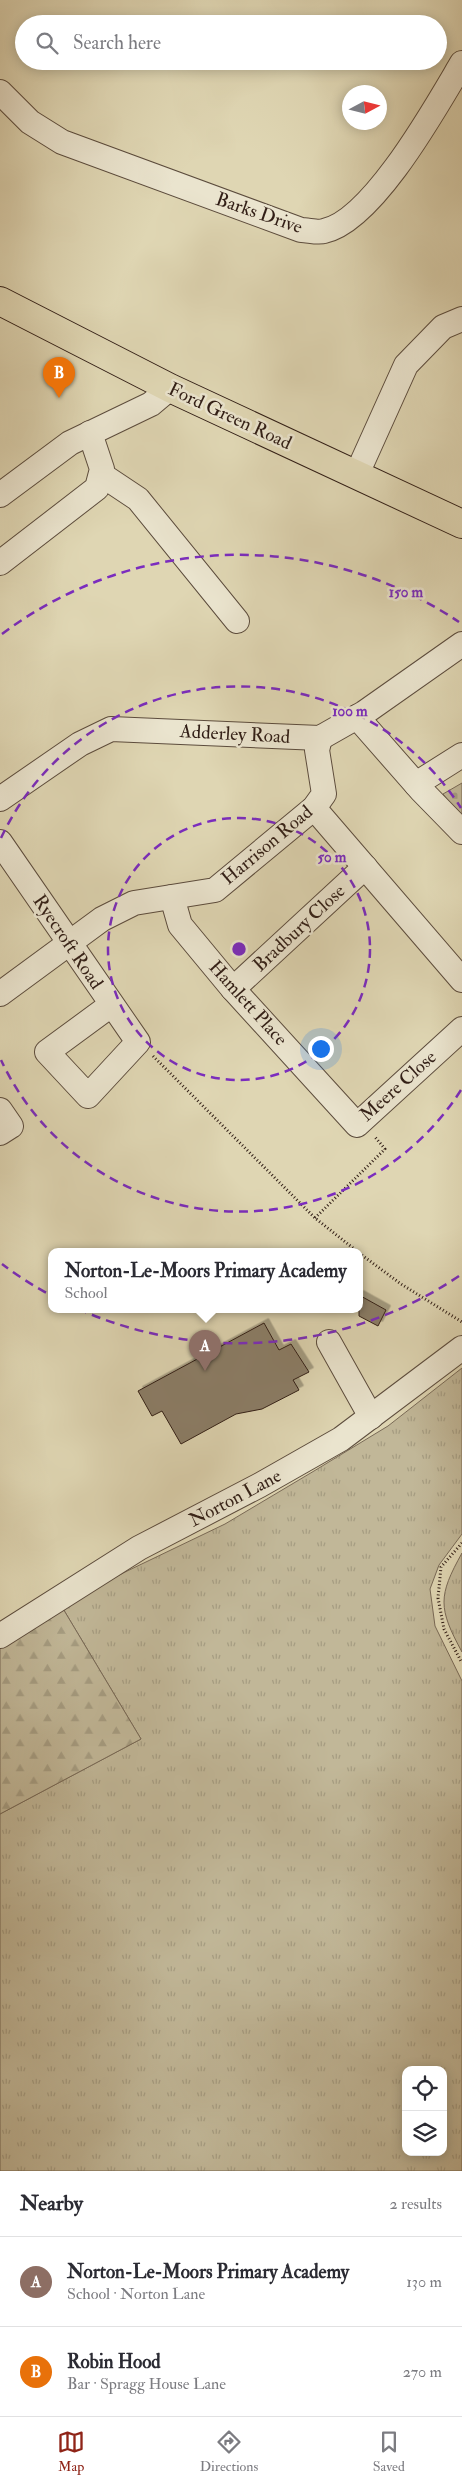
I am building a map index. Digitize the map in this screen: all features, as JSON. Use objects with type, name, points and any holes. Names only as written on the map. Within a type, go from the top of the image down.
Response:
[{"type":"main road","name":"Ford Green Road","points":[[0,301],[170,388],[462,524]]},
{"type":"street","name":"Barks Drive","points":[[0,92],[30,122],[62,142],[302,230],[324,232],[348,220],[370,198],[406,154],[462,63]]},
{"type":"street","points":[[356,476],[406,365],[443,327],[462,319]]},
{"type":"street","points":[[0,495],[46,459],[90,433],[150,404],[170,388]]},
{"type":"street","points":[[0,563],[93,493],[102,475],[99,458],[90,433]]},
{"type":"street","points":[[102,475],[138,499],[237,621]]},
{"type":"street","points":[[320,738],[357,716],[462,644]]},
{"type":"street","points":[[357,716],[416,784],[462,832]]},
{"type":"street","name":"Adderley Road","points":[[0,799],[80,744],[111,729],[320,738]]},
{"type":"street","name":"Harrison Road","points":[[0,994],[102,919],[134,903],[215,890],[314,808],[324,794],[317,750],[320,738]]},
{"type":"street","points":[[416,784],[462,755]]},
{"type":"street","points":[[314,808],[462,980]]},
{"type":"street","name":"Ryecroft Road","points":[[0,842],[138,1042]]},
{"type":"street","name":"Bradbury Close","points":[[233,989],[365,868]]},
{"type":"street","name":"Hamlett Place","points":[[172,897],[180,925],[233,989],[338,1102]]},
{"type":"street","points":[[111,1005],[47,1052],[88,1096],[138,1042]]},
{"type":"street","name":"Meere Close","points":[[338,1102],[357,1124],[462,1029]]},
{"type":"street","points":[[0,1110],[11,1126],[0,1132]]},
{"type":"street","points":[[329,1342],[371,1417]]},
{"type":"street","name":"Norton Lane","points":[[0,1636],[139,1548],[341,1439],[462,1348]]},
{"type":"path","points":[[138,1042],[315,1218],[352,1248]]},
{"type":"path","points":[[315,1218],[384,1149],[361,1121]]},
{"type":"path","points":[[363,1257],[400,1284],[462,1322]]},
{"type":"path","points":[[462,1544],[441,1567],[438,1598],[444,1629],[462,1663]]},
{"type":"green space","points":[[462,783],[462,818],[443,794]]},
{"type":"green space","points":[[462,1368],[462,1534],[439,1565],[430,1589],[435,1626],[462,1681],[462,2171],[0,2171],[0,1814],[141,1739],[62,1607],[123,1573],[225,1524],[388,1426]]},
{"type":"green space","points":[[462,1553],[462,1652],[448,1624],[444,1602],[448,1580]]},
{"type":"green space","points":[[62,1607],[141,1739],[0,1814],[0,1647]]},
{"type":"building","points":[[363,1297],[386,1310],[378,1326],[359,1316],[359,1313],[363,1313]]},
{"type":"building","points":[[264,1323],[279,1350],[291,1344],[309,1372],[293,1380],[299,1390],[262,1409],[236,1414],[181,1444],[162,1411],[152,1416],[138,1391]]},
{"type":"place","name":"Robin Hood","points":[[59,398]]},
{"type":"place","name":"Norton-Le-Moors Primary Academy","points":[[205,1371]]}]
